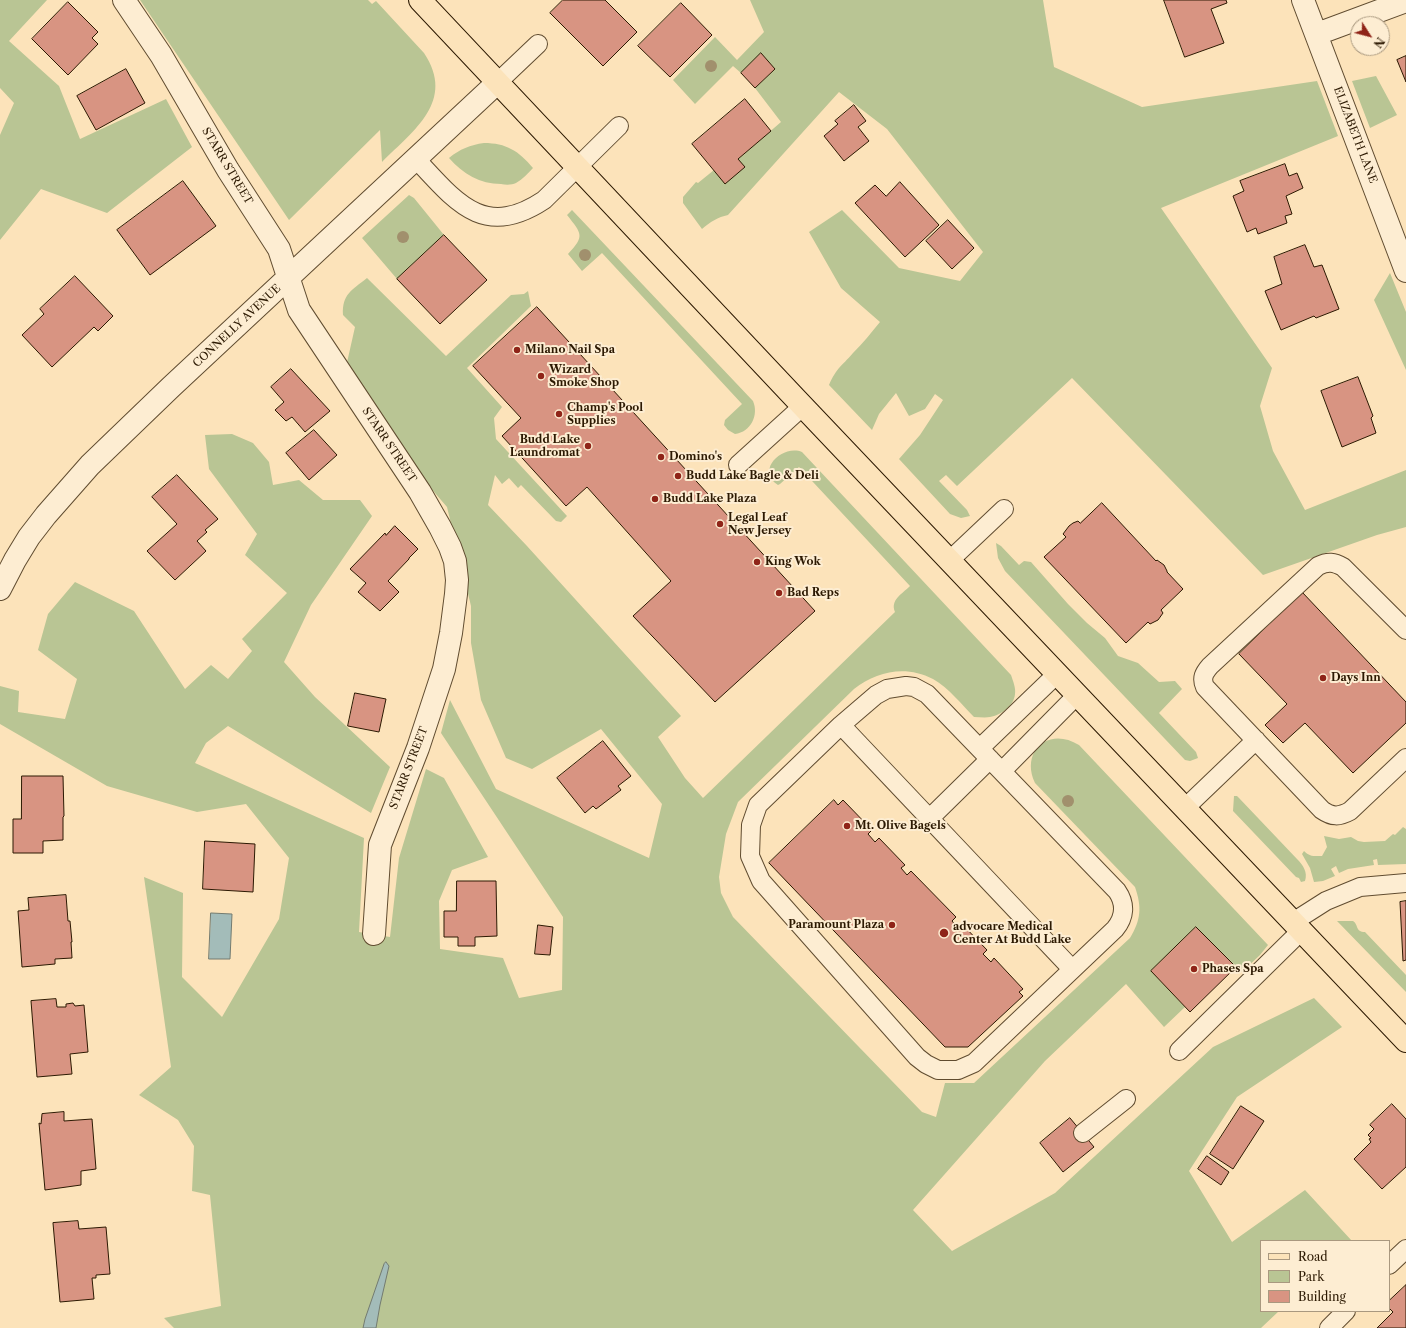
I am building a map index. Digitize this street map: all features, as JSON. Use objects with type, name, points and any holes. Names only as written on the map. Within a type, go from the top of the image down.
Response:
[{"type":"main road","points":[[420,0],[1406,1041]]},
{"type":"street","name":"STARR STREET","points":[[124,0],[161,54],[228,170],[279,248],[299,310],[432,511],[450,547],[456,569],[456,594],[451,633],[444,669],[418,748],[380,845],[374,934]]},
{"type":"street","name":"ELIZABETH LANE","points":[[1303,0],[1406,271]]},
{"type":"street","points":[[1317,34],[1406,2]]},
{"type":"street","name":"CONNELLY AVENUE","points":[[0,589],[14,560],[29,537],[46,515],[90,465],[171,387],[498,82]]},
{"type":"lane","points":[[498,82],[538,44]]},
{"type":"lane","points":[[416,159],[459,202],[472,210],[485,216],[500,218],[514,216],[530,210],[544,200],[619,126]]},
{"type":"lane","points":[[738,465],[803,406]]},
{"type":"lane","points":[[950,560],[1004,509]]},
{"type":"lane","points":[[1406,630],[1343,567],[1335,563],[1326,562],[1318,566],[1210,666],[1203,676],[1205,687],[1328,815],[1343,815],[1350,811],[1406,758]]},
{"type":"lane","points":[[991,759],[1058,673]]},
{"type":"lane","points":[[893,687],[914,687],[927,694],[1117,891],[1124,904],[1124,911],[1119,924],[974,1063],[958,1070],[938,1070],[926,1064],[917,1056],[761,881],[750,856],[751,825],[758,805],[841,725],[881,691],[893,687]]},
{"type":"lane","points":[[930,818],[991,759],[1078,694]]},
{"type":"lane","points":[[841,725],[1072,969]]},
{"type":"lane","points":[[1185,808],[1256,740]]},
{"type":"lane","points":[[1179,1051],[1297,927],[1326,901],[1360,887],[1405,887]]},
{"type":"lane","points":[[1083,1134],[1126,1099]]},
{"type":"lane","points":[[1390,1264],[1406,1249]]},
{"type":"lane","points":[[1329,1328],[1345,1312]]},
{"type":"green space","points":[[0,0],[47,0],[9,41],[59,86],[80,139],[166,99],[192,147],[107,213],[41,189],[0,240],[0,135],[14,103],[0,88]]},
{"type":"green space","points":[[140,0],[368,0],[372,4],[376,1],[424,53],[433,70],[435,86],[433,100],[427,114],[418,126],[382,162],[380,130],[289,220]]},
{"type":"green space","points":[[750,0],[1043,0],[1054,67],[1142,107],[1317,81],[1338,136],[1161,208],[1272,368],[1260,406],[1273,451],[1305,510],[1406,470],[1406,527],[1377,535],[1263,575],[1072,378],[957,486],[946,475],[939,481],[967,510],[970,516],[961,518],[950,514],[899,459],[920,435],[943,400],[935,394],[925,409],[909,416],[896,393],[879,414],[872,430],[829,385],[834,374],[864,342],[880,322],[841,288],[809,232],[842,210],[899,268],[960,281],[983,252],[887,129],[839,92],[728,215],[714,220],[702,229],[683,203],[683,197],[696,182],[698,183],[714,170],[738,159],[781,122],[755,88],[775,69],[761,54],[741,73],[733,66],[695,104],[673,80],[715,37],[737,60],[764,32]]},
{"type":"green space","points":[[1376,76],[1397,115],[1370,128],[1352,81]]},
{"type":"green space","points":[[484,143],[492,143],[512,149],[523,157],[533,168],[523,178],[514,184],[493,184],[472,177],[460,169],[449,158],[465,148]]},
{"type":"green space","points":[[409,195],[414,198],[444,235],[397,279],[362,238]]},
{"type":"green space","points":[[572,210],[753,401],[755,406],[754,417],[752,422],[745,430],[741,433],[735,434],[728,430],[724,425],[725,420],[742,404],[602,253],[582,271],[568,254],[577,243],[580,235],[567,215]]},
{"type":"green space","points":[[1390,273],[1406,312],[1406,370],[1374,300]]},
{"type":"green space","points":[[367,278],[446,356],[511,295],[524,294],[528,291],[531,306],[467,368],[502,407],[494,418],[496,439],[567,516],[561,522],[556,521],[521,485],[518,488],[509,478],[502,484],[495,475],[488,505],[681,716],[658,737],[685,778],[703,798],[895,612],[895,601],[910,586],[799,467],[778,485],[772,479],[769,473],[770,466],[780,455],[787,452],[802,452],[1011,675],[1015,692],[1010,706],[994,716],[986,717],[974,717],[944,687],[933,679],[923,675],[902,671],[892,672],[882,674],[863,683],[854,689],[738,802],[726,834],[719,877],[721,893],[733,917],[922,1112],[936,1117],[945,1083],[974,1083],[1130,938],[1134,931],[1139,913],[1139,901],[1135,887],[1035,783],[1031,771],[1031,761],[1034,752],[1040,745],[1048,740],[1057,738],[1068,740],[1079,745],[1268,945],[1242,972],[1196,927],[1151,971],[1185,1007],[1164,1027],[1126,984],[1045,1061],[913,1210],[952,1251],[1055,1193],[1213,1047],[1314,998],[1342,1027],[1237,1097],[1189,1171],[1232,1242],[1305,1190],[1351,1240],[1260,1240],[1260,1312],[1278,1312],[1261,1328],[174,1328],[164,1318],[221,1306],[210,1195],[192,1191],[194,1146],[178,1120],[139,1095],[171,1067],[144,877],[183,893],[182,977],[222,1017],[279,919],[289,858],[246,804],[197,812],[107,786],[0,724],[0,686],[19,691],[18,712],[65,719],[77,679],[38,650],[48,614],[75,582],[134,611],[185,689],[211,665],[228,679],[252,651],[242,639],[287,593],[245,555],[257,534],[209,469],[205,435],[232,434],[253,443],[269,462],[273,485],[299,480],[323,500],[360,500],[372,516],[311,605],[284,662],[315,697],[390,767],[371,813],[228,726],[206,743],[195,763],[364,838],[359,932],[390,937],[399,858],[426,769],[444,778],[488,857],[452,870],[439,901],[440,949],[503,958],[519,998],[562,990],[563,917],[441,733],[450,700],[496,789],[649,858],[662,804],[601,729],[532,769],[506,758],[481,700],[471,643],[471,606],[447,507],[423,479],[346,367],[355,327],[343,315],[343,308],[346,297],[353,289]]},
{"type":"green space","points":[[996,543],[1001,546],[1019,565],[1024,561],[1031,562],[1068,604],[1105,638],[1118,656],[1138,663],[1159,682],[1175,681],[1182,689],[1159,713],[1196,752],[1198,758],[1190,761],[1185,760],[1005,571],[998,558]]},
{"type":"green space","points":[[1234,796],[1239,798],[1301,864],[1305,872],[1305,881],[1301,882],[1299,878],[1296,877],[1233,811]]},
{"type":"green space","points":[[1403,827],[1406,829],[1406,864],[1378,865],[1377,859],[1373,860],[1374,865],[1348,869],[1339,873],[1336,866],[1331,869],[1335,876],[1323,881],[1314,882],[1310,868],[1302,854],[1304,851],[1310,855],[1322,856],[1327,847],[1324,836],[1339,839],[1351,837],[1358,841],[1364,842],[1385,841],[1393,834],[1395,835]]},
{"type":"green space","points":[[1337,921],[1353,921],[1358,930],[1365,932],[1406,975],[1406,992]]},
{"type":"water","points":[[211,913],[232,914],[230,959],[209,959]]},
{"type":"water","points":[[386,1262],[389,1266],[376,1328],[363,1328],[384,1264]]},
{"type":"building","points":[[563,0],[605,0],[637,32],[603,66],[550,13]]},
{"type":"building","points":[[1164,0],[1226,0],[1227,3],[1211,9],[1224,43],[1185,57]]},
{"type":"building","points":[[68,2],[98,32],[92,38],[98,44],[68,75],[32,39]]},
{"type":"building","points":[[681,3],[712,35],[670,77],[638,46]]},
{"type":"building","points":[[761,53],[775,69],[755,88],[741,73]]},
{"type":"building","points":[[1406,56],[1406,82],[1397,60]]},
{"type":"building","points":[[126,69],[145,103],[96,130],[77,96]]},
{"type":"building","points":[[745,99],[771,131],[738,159],[745,167],[725,184],[692,144]]},
{"type":"building","points":[[854,105],[866,121],[858,127],[869,141],[844,161],[824,136],[838,124],[835,121]]},
{"type":"building","points":[[1285,164],[1289,176],[1297,173],[1303,188],[1286,196],[1292,214],[1285,216],[1287,223],[1258,234],[1256,228],[1247,232],[1233,196],[1244,191],[1240,181]]},
{"type":"building","points":[[183,181],[216,226],[150,275],[117,230]]},
{"type":"building","points":[[900,182],[939,225],[905,257],[855,203],[875,185],[886,196]]},
{"type":"building","points":[[948,220],[974,248],[952,269],[926,241]]},
{"type":"building","points":[[444,235],[487,280],[440,324],[397,279]]},
{"type":"building","points":[[1305,245],[1314,267],[1322,265],[1339,309],[1316,318],[1314,316],[1281,330],[1265,291],[1282,284],[1274,257]]},
{"type":"building","points":[[75,276],[113,316],[98,331],[94,327],[52,367],[22,335],[44,314],[40,309]]},
{"type":"building","name":"Budd Lake Plaza","points":[[537,307],[815,611],[715,702],[633,616],[671,581],[587,487],[566,506],[502,436],[521,418],[473,366]]},
{"type":"building","points":[[291,369],[330,411],[305,432],[292,417],[286,421],[275,410],[284,402],[271,387]]},
{"type":"building","points":[[1358,377],[1373,416],[1371,418],[1376,433],[1342,447],[1321,391]]},
{"type":"building","points":[[314,430],[337,455],[309,480],[286,453]]},
{"type":"building","points":[[177,475],[218,519],[205,530],[207,532],[197,541],[206,551],[175,580],[147,551],[177,524],[152,497]]},
{"type":"building","points":[[1102,503],[1156,561],[1157,560],[1164,565],[1167,572],[1183,589],[1161,610],[1163,613],[1158,620],[1150,624],[1148,622],[1126,643],[1044,557],[1066,537],[1063,534],[1069,526],[1078,521],[1080,523]]},
{"type":"building","points":[[395,526],[418,549],[388,581],[399,592],[380,611],[358,592],[366,583],[350,569],[385,533],[386,535]]},
{"type":"building","name":"Days Inn","points":[[1302,592],[1406,702],[1406,723],[1353,773],[1305,723],[1283,743],[1265,725],[1287,704],[1239,654]]},
{"type":"building","points":[[355,693],[386,699],[379,732],[348,726]]},
{"type":"building","points":[[603,741],[631,776],[618,786],[621,790],[596,809],[593,806],[585,813],[557,778]]},
{"type":"building","points":[[22,776],[63,776],[63,840],[43,841],[43,853],[13,853],[13,819],[21,819]]},
{"type":"building","name":"Paramount Plaza","points":[[834,800],[838,805],[843,800],[872,830],[868,834],[875,842],[879,838],[905,865],[901,868],[907,875],[911,871],[956,917],[952,921],[957,927],[961,923],[987,950],[983,954],[991,962],[994,958],[1023,989],[1019,992],[1023,996],[968,1047],[945,1047],[769,863]]},
{"type":"building","points":[[205,841],[255,844],[253,892],[203,889]]},
{"type":"building","points":[[457,881],[496,881],[497,936],[475,937],[475,946],[458,946],[458,937],[444,937],[444,911],[456,911]]},
{"type":"building","points":[[66,895],[68,921],[70,921],[72,942],[72,958],[55,959],[55,964],[22,967],[18,911],[29,910],[28,898]]},
{"type":"building","points":[[1406,901],[1406,960],[1403,961],[1400,902]]},
{"type":"building","points":[[538,925],[553,927],[550,955],[535,954]]},
{"type":"building","name":"Phases Spa","points":[[1196,927],[1236,967],[1190,1012],[1151,971]]},
{"type":"building","points":[[56,999],[57,1007],[66,1007],[66,1004],[73,1003],[75,1006],[84,1005],[88,1052],[70,1054],[72,1074],[37,1077],[31,1001]]},
{"type":"building","points":[[1392,1104],[1406,1119],[1406,1167],[1382,1189],[1354,1159],[1371,1142],[1369,1139],[1371,1138],[1368,1135],[1374,1129],[1370,1125]]},
{"type":"building","points":[[1241,1106],[1264,1121],[1233,1169],[1210,1154]]},
{"type":"building","points":[[64,1112],[64,1121],[92,1119],[96,1169],[81,1171],[81,1185],[45,1190],[39,1123],[41,1124],[42,1114]]},
{"type":"building","points":[[1070,1118],[1094,1147],[1063,1172],[1040,1143]]},
{"type":"building","points":[[1207,1156],[1229,1172],[1221,1185],[1198,1169]]},
{"type":"building","points":[[78,1221],[79,1229],[106,1227],[110,1274],[96,1275],[96,1278],[92,1278],[94,1299],[60,1302],[53,1223]]},
{"type":"building","points":[[1406,1285],[1406,1328],[1377,1328],[1393,1312],[1390,1309],[1390,1300]]},
{"type":"place","name":"Milano Nail Spa","points":[[517,350]]},
{"type":"place","name":"Wizard Smoke Shop","points":[[541,376]]},
{"type":"place","name":"Champ's Pool Supplies","points":[[559,414]]},
{"type":"place","name":"Budd Lake Laundromat","points":[[588,446]]},
{"type":"place","name":"Domino's","points":[[661,457]]},
{"type":"place","name":"Budd Lake Bagle & Deli","points":[[678,476]]},
{"type":"place","name":"Budd Lake Plaza","points":[[655,499]]},
{"type":"place","name":"Legal Leaf New Jersey","points":[[720,524]]},
{"type":"place","name":"King Wok","points":[[757,562]]},
{"type":"place","name":"Bad Reps","points":[[779,593]]},
{"type":"place","name":"Days Inn","points":[[1323,678]]},
{"type":"place","name":"Mt. Olive Bagels","points":[[847,826]]},
{"type":"place","name":"Paramount Plaza","points":[[892,925]]},
{"type":"place","name":"advocare Medical Center At Budd Lake","points":[[944,933]]},
{"type":"place","name":"Phases Spa","points":[[1194,969]]}]
